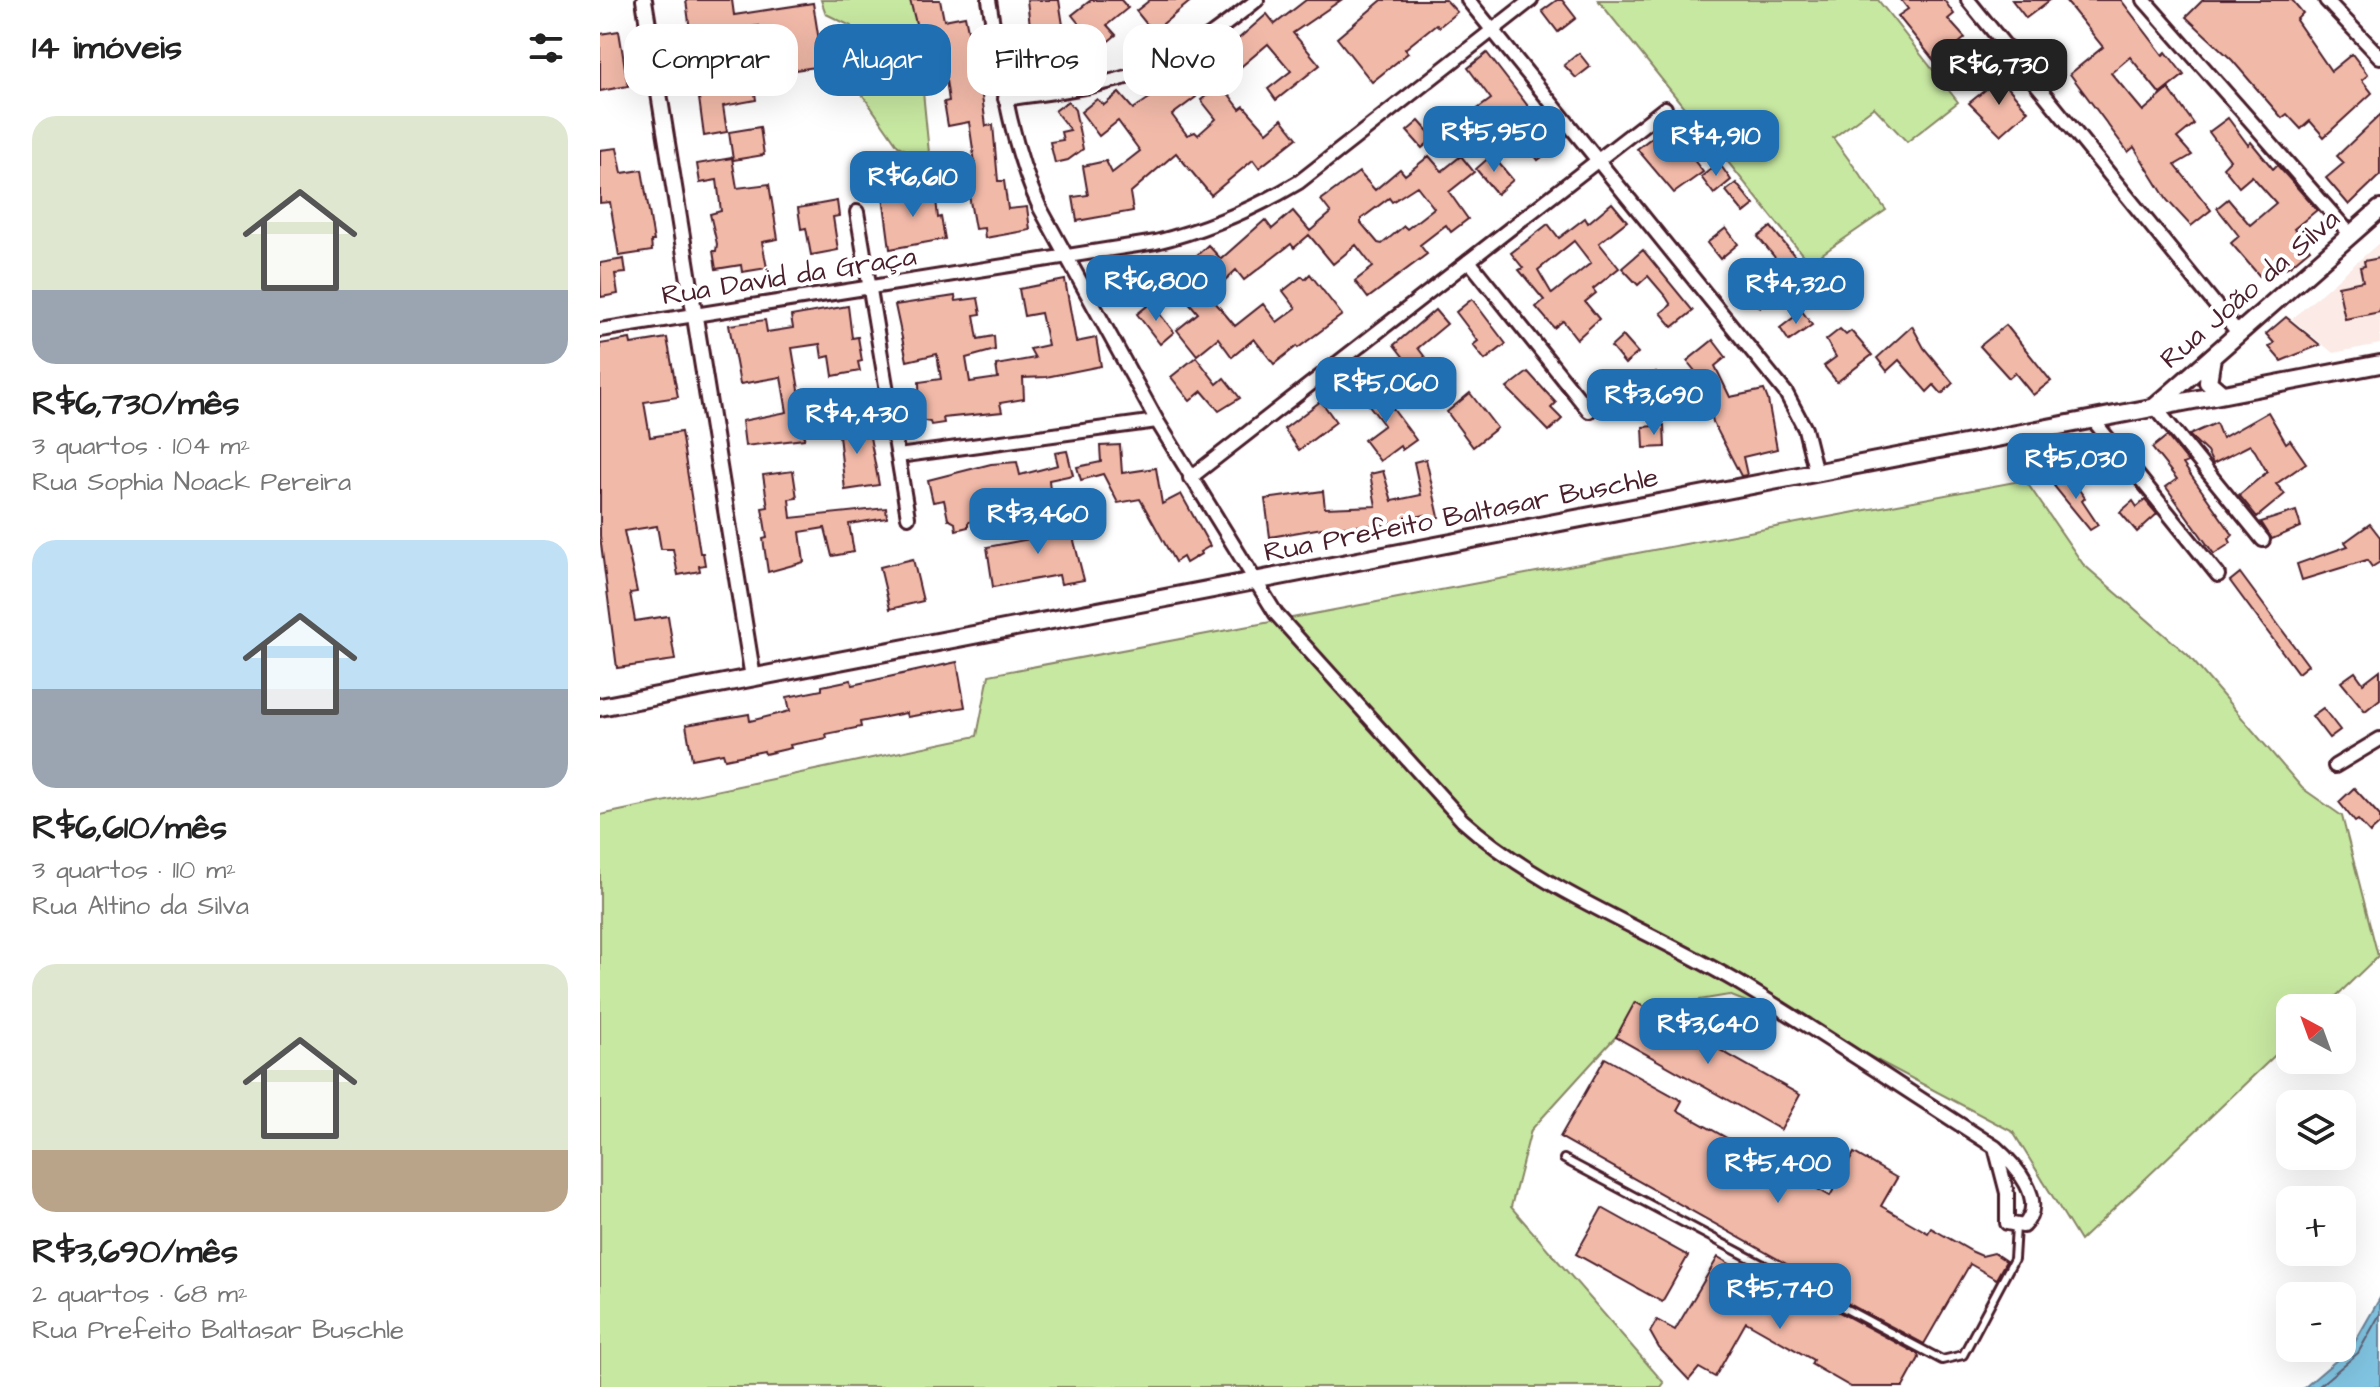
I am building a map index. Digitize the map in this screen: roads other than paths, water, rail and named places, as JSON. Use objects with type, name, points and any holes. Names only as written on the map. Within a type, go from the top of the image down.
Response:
[{"type":"main road","name":"Rua João da Silva","points":[[2155,407],[2380,209]]},
{"type":"main road","points":[[2212,357],[2208,382],[2222,394]]},
{"type":"main road","name":"Rua Prefeito Baltasar Buschle","points":[[600,707],[2380,364]]},
{"type":"street","points":[[644,0],[753,678]]},
{"type":"street","points":[[989,0],[1005,99],[1020,162],[1064,257],[1190,478],[1254,581],[1294,637],[1483,839],[1528,869],[1744,986],[1995,1147],[2027,1181],[2029,1220],[2023,1226],[2007,1223],[2007,1196],[1995,1147]]},
{"type":"street","points":[[1005,99],[1071,89],[1148,70],[1206,38],[1257,0]]},
{"type":"street","points":[[1468,0],[1792,402],[1805,429],[1816,473]]},
{"type":"street","name":"Rua David da Graça","points":[[600,330],[1182,236],[1270,200],[1332,158],[1531,0]]},
{"type":"street","points":[[1968,0],[2239,334]]},
{"type":"street","points":[[2144,0],[2351,235]]},
{"type":"street","points":[[2326,0],[2380,57]]},
{"type":"street","points":[[1190,478],[1665,108]]},
{"type":"street","points":[[857,212],[908,517]]},
{"type":"street","points":[[1469,261],[1589,411]]},
{"type":"street","points":[[2155,407],[2263,540]]},
{"type":"street","points":[[2093,420],[2218,575]]},
{"type":"street","points":[[898,456],[1157,421]]},
{"type":"street","points":[[2335,766],[2380,739]]},
{"type":"street","points":[[2007,1196],[2029,1196]]},
{"type":"lane","points":[[1564,1159],[1942,1360],[1963,1355],[2014,1259],[2016,1226]]},
{"type":"water","points":[[2380,1298],[2380,1387],[2305,1387],[2334,1362],[2356,1362],[2356,1340]]}]
